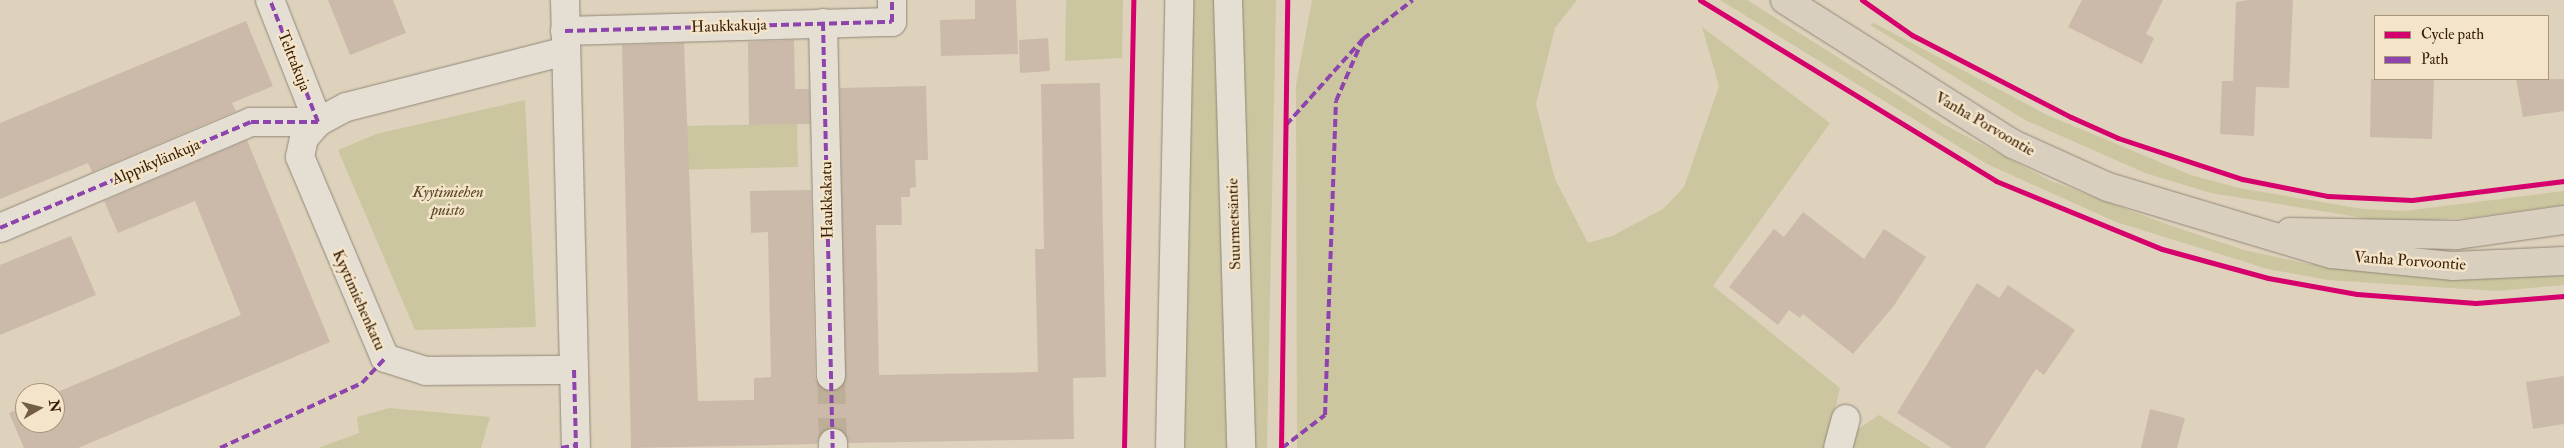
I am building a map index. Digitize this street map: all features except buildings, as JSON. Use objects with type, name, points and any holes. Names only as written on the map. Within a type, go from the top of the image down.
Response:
[{"type":"main road","name":"Vanha Porvoontie","points":[[1785,0],[2013,144],[2108,187],[2332,254],[2453,266],[2564,261]]},
{"type":"main road","name":"Vanha Porvoontie","points":[[2259,232],[2457,235],[2564,220]]},
{"type":"street","name":"Telttakuja","points":[[270,0],[318,122]]},
{"type":"street","points":[[565,0],[574,370],[571,447]]},
{"type":"street","points":[[1170,448],[1179,0]]},
{"type":"street","name":"Suurmetsäntie","points":[[1228,0],[1240,448]]},
{"type":"street","name":"Haukkakuja","points":[[565,41],[823,23],[892,11]]},
{"type":"street","name":"Haukkakatu","points":[[823,23],[831,376]]},
{"type":"street","points":[[318,122],[368,100],[565,41]]},
{"type":"street","name":"Alppikylänkuja","points":[[0,228],[251,122],[318,122]]},
{"type":"street","name":"Kyytimiehenkatu","points":[[318,122],[304,138],[303,168],[385,358],[426,371],[574,370]]},
{"type":"street","points":[[1838,448],[1846,419]]},
{"type":"green space","points":[[1066,0],[1123,0],[1122,58],[1065,61]]},
{"type":"green space","points":[[1192,0],[1214,0],[1228,448],[1184,448]]},
{"type":"green space","points":[[1240,0],[1276,0],[1267,448],[1254,448]]},
{"type":"green space","points":[[1312,0],[1577,0],[1555,28],[1536,104],[1555,179],[1588,243],[1612,236],[1663,209],[1684,187],[1719,86],[1702,27],[1830,123],[1713,286],[1840,388],[1826,448],[1297,448],[1296,85]]},
{"type":"green space","points":[[1720,0],[1747,0],[1945,125],[2051,181],[2166,224],[2244,250],[2309,264],[2468,279],[2564,275],[2564,285],[2496,291],[2328,280],[2268,269],[2116,222],[1987,164]]},
{"type":"green space","points":[[1874,23],[2047,115],[2191,175],[2239,188],[2363,209],[2405,211],[2564,191],[2564,205],[2467,218],[2388,222],[2211,193],[2145,173],[2025,120],[1870,25]]},
{"type":"green space","name":"Kyytimiehen puisto","points":[[525,100],[536,327],[415,330],[338,150],[376,134]]},
{"type":"green space","points":[[797,124],[798,167],[625,171],[624,127]]},
{"type":"green space","points":[[389,408],[490,417],[481,448],[318,448],[359,433],[357,417]]},
{"type":"green space","points":[[1879,415],[1931,448],[1848,448],[1852,433]]},
{"type":"tunnel","points":[[831,376],[833,443]]},
{"type":"marked path","points":[[0,228],[251,122],[318,122],[270,0]]},
{"type":"marked path","points":[[565,31],[892,22],[892,0]]},
{"type":"marked path","points":[[1286,125],[1363,39],[1413,0]]},
{"type":"marked path","points":[[823,23],[833,448]]},
{"type":"marked path","points":[[1282,448],[1325,415],[1336,101],[1363,39]]},
{"type":"marked path","points":[[220,448],[362,383],[385,358]]},
{"type":"marked path","points":[[574,370],[576,448]]},
{"type":"marked path","points":[[561,448],[576,445]]},
{"type":"cycle path","points":[[1124,448],[1133,0]]},
{"type":"cycle path","points":[[1281,448],[1287,0]]},
{"type":"cycle path","points":[[1700,0],[1996,181],[2162,249],[2268,278],[2357,294],[2476,303],[2564,296]]},
{"type":"cycle path","points":[[1862,0],[1912,35],[2071,117],[2118,138],[2242,179],[2328,196],[2412,200],[2564,181]]}]
